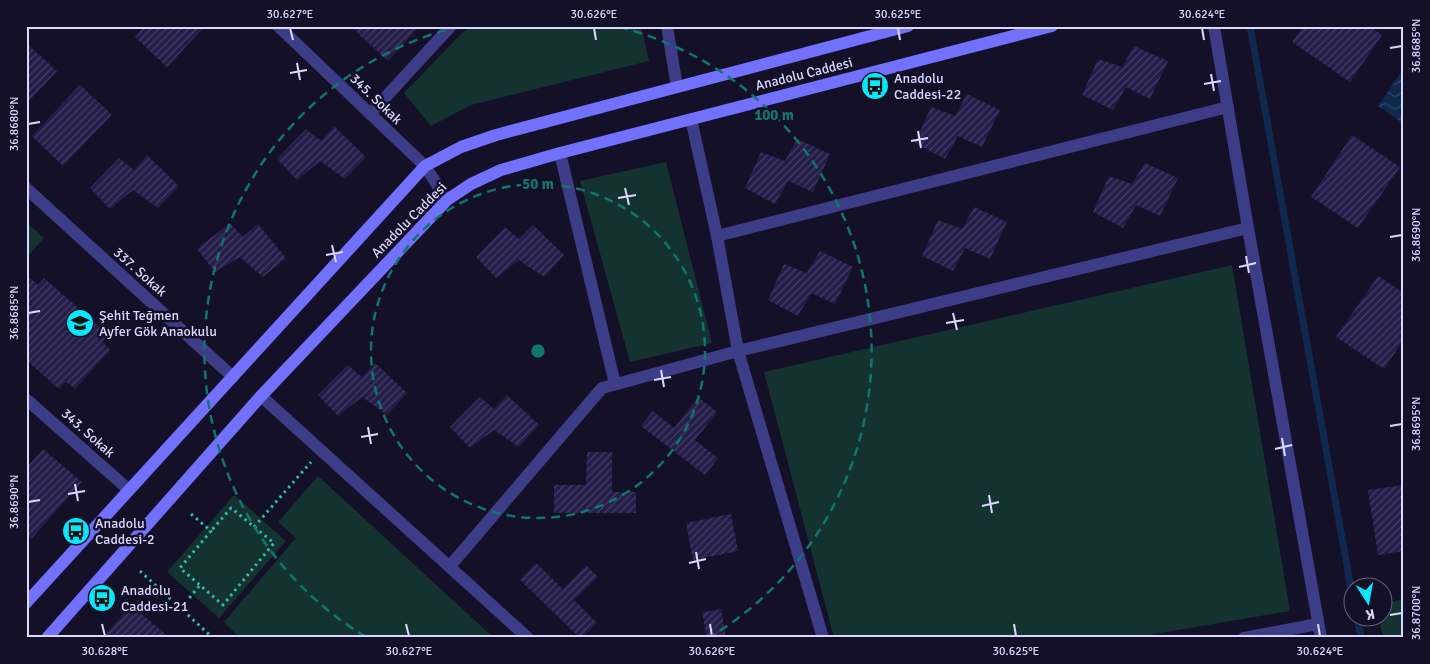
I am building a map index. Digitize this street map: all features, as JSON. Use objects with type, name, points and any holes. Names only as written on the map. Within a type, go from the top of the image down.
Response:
[{"type":"street","name":"345. Sokak","points":[[278,26],[425,166],[447,200]]},
{"type":"street","points":[[370,114],[451,26]]},
{"type":"street","points":[[667,26],[677,87]]},
{"type":"street","name":"Anadolu Caddesi","points":[[26,603],[425,166],[461,147],[496,135],[908,26]]},
{"type":"street","name":"Anadolu Caddesi","points":[[47,638],[261,396],[447,200],[471,184],[501,170],[560,153],[1052,26]]},
{"type":"street","points":[[1214,26],[1321,638]]},
{"type":"street","points":[[717,236],[1228,107]]},
{"type":"street","points":[[691,118],[717,236],[738,351],[823,638]]},
{"type":"street","points":[[560,153],[615,384]]},
{"type":"street","name":"337. Sokak","points":[[26,188],[233,377]]},
{"type":"street","points":[[450,566],[602,388],[738,351],[1248,228]]},
{"type":"street","points":[[261,396],[528,638]]},
{"type":"street","name":"343. Sokak","points":[[26,399],[129,490]]},
{"type":"street","points":[[1244,638],[1318,624]]},
{"type":"path","points":[[254,527],[314,458]]},
{"type":"path","points":[[231,508],[274,543],[223,605],[180,568],[211,531],[231,508]]},
{"type":"path","points":[[191,514],[211,531]]},
{"type":"path","points":[[140,571],[213,638]]},
{"type":"path","points":[[181,608],[200,585]]},
{"type":"green space","points":[[473,26],[641,26],[649,61],[471,105],[431,126],[404,93],[461,34]]},
{"type":"green space","points":[[666,162],[712,343],[630,362],[580,181]]},
{"type":"green space","points":[[26,222],[44,238],[26,258]]},
{"type":"green space","points":[[1232,265],[1290,611],[1131,638],[834,638],[764,372]]},
{"type":"green space","points":[[318,476],[494,638],[240,638],[224,622],[296,538],[278,522]]},
{"type":"green space","points":[[234,495],[286,541],[219,618],[167,572]]},
{"type":"green space","points":[[1404,599],[1404,638],[1383,638],[1381,626],[1392,626],[1392,601]]},
{"type":"water","points":[[1404,68],[1404,118],[1401,122],[1378,106]]},
{"type":"building","points":[[145,26],[205,26],[167,67],[135,37]]},
{"type":"building","points":[[350,26],[420,26],[388,61]]},
{"type":"building","points":[[1303,26],[1369,26],[1382,35],[1350,82],[1292,42]]},
{"type":"building","points":[[26,43],[57,71],[26,104]]},
{"type":"building","points":[[1134,46],[1168,61],[1150,99],[1126,87],[1113,110],[1082,95],[1098,59],[1122,67]]},
{"type":"building","points":[[80,85],[112,115],[63,166],[32,136]]},
{"type":"building","points":[[967,94],[1000,110],[982,147],[958,136],[945,159],[915,143],[931,107],[955,116]]},
{"type":"building","points":[[334,126],[366,157],[345,179],[320,161],[297,180],[277,159],[306,129],[321,141]]},
{"type":"building","points":[[1352,135],[1400,167],[1358,228],[1311,197]]},
{"type":"building","points":[[797,139],[830,154],[813,192],[788,181],[775,204],[745,188],[761,152],[785,161]]},
{"type":"building","points":[[147,155],[179,186],[158,208],[133,190],[110,209],[90,188],[119,158],[134,170]]},
{"type":"building","points":[[1145,163],[1178,178],[1160,216],[1136,205],[1123,228],[1093,212],[1109,176],[1132,184]]},
{"type":"building","points":[[974,207],[1007,222],[990,259],[965,248],[953,271],[922,256],[938,220],[962,229]]},
{"type":"building","points":[[230,223],[243,237],[258,224],[286,258],[263,277],[240,257],[215,272],[197,249]]},
{"type":"building","points":[[533,225],[564,255],[544,277],[519,260],[496,278],[476,257],[505,227],[519,239]]},
{"type":"building","points":[[820,251],[853,267],[835,304],[811,293],[798,316],[768,300],[784,264],[807,273]]},
{"type":"building","points":[[1378,276],[1404,293],[1404,339],[1384,369],[1336,337]]},
{"type":"building","points":[[30,278],[38,285],[44,278],[109,335],[102,342],[110,350],[75,389],[66,382],[59,389],[26,360],[26,282]]},
{"type":"building","points":[[375,363],[407,393],[387,415],[362,397],[338,416],[318,395],[348,365],[362,377]]},
{"type":"building","points":[[507,395],[539,425],[519,447],[494,430],[470,448],[450,427],[480,397],[494,409]]},
{"type":"building","points":[[698,397],[717,412],[695,440],[718,458],[705,475],[641,426],[653,411],[674,428]]},
{"type":"building","points":[[43,449],[82,482],[31,539],[26,535],[26,468]]},
{"type":"building","points":[[587,452],[612,452],[612,492],[636,492],[636,513],[554,513],[554,485],[586,485]]},
{"type":"building","points":[[1404,485],[1404,551],[1378,555],[1368,490]]},
{"type":"building","points":[[731,514],[738,551],[693,560],[686,523]]},
{"type":"building","points":[[536,563],[563,589],[586,565],[598,577],[574,600],[597,623],[582,638],[520,580]]},
{"type":"building","points":[[131,605],[170,638],[102,638]]},
{"type":"building","points":[[721,609],[726,638],[707,638],[702,612]]},
{"type":"waterway","points":[[1250,26],[1349,576]]},
{"type":"waterway","points":[[1359,626],[1361,638]]},
{"type":"place","name":"Anadolu Caddesi-22","points":[[875,86]]},
{"type":"place","name":"Şehit Teğmen Ayfer Gök Anaokulu","points":[[80,323]]},
{"type":"place","name":"Anadolu Caddesi-2","points":[[76,531]]},
{"type":"place","name":"Anadolu Caddesi-21","points":[[102,598]]}]
